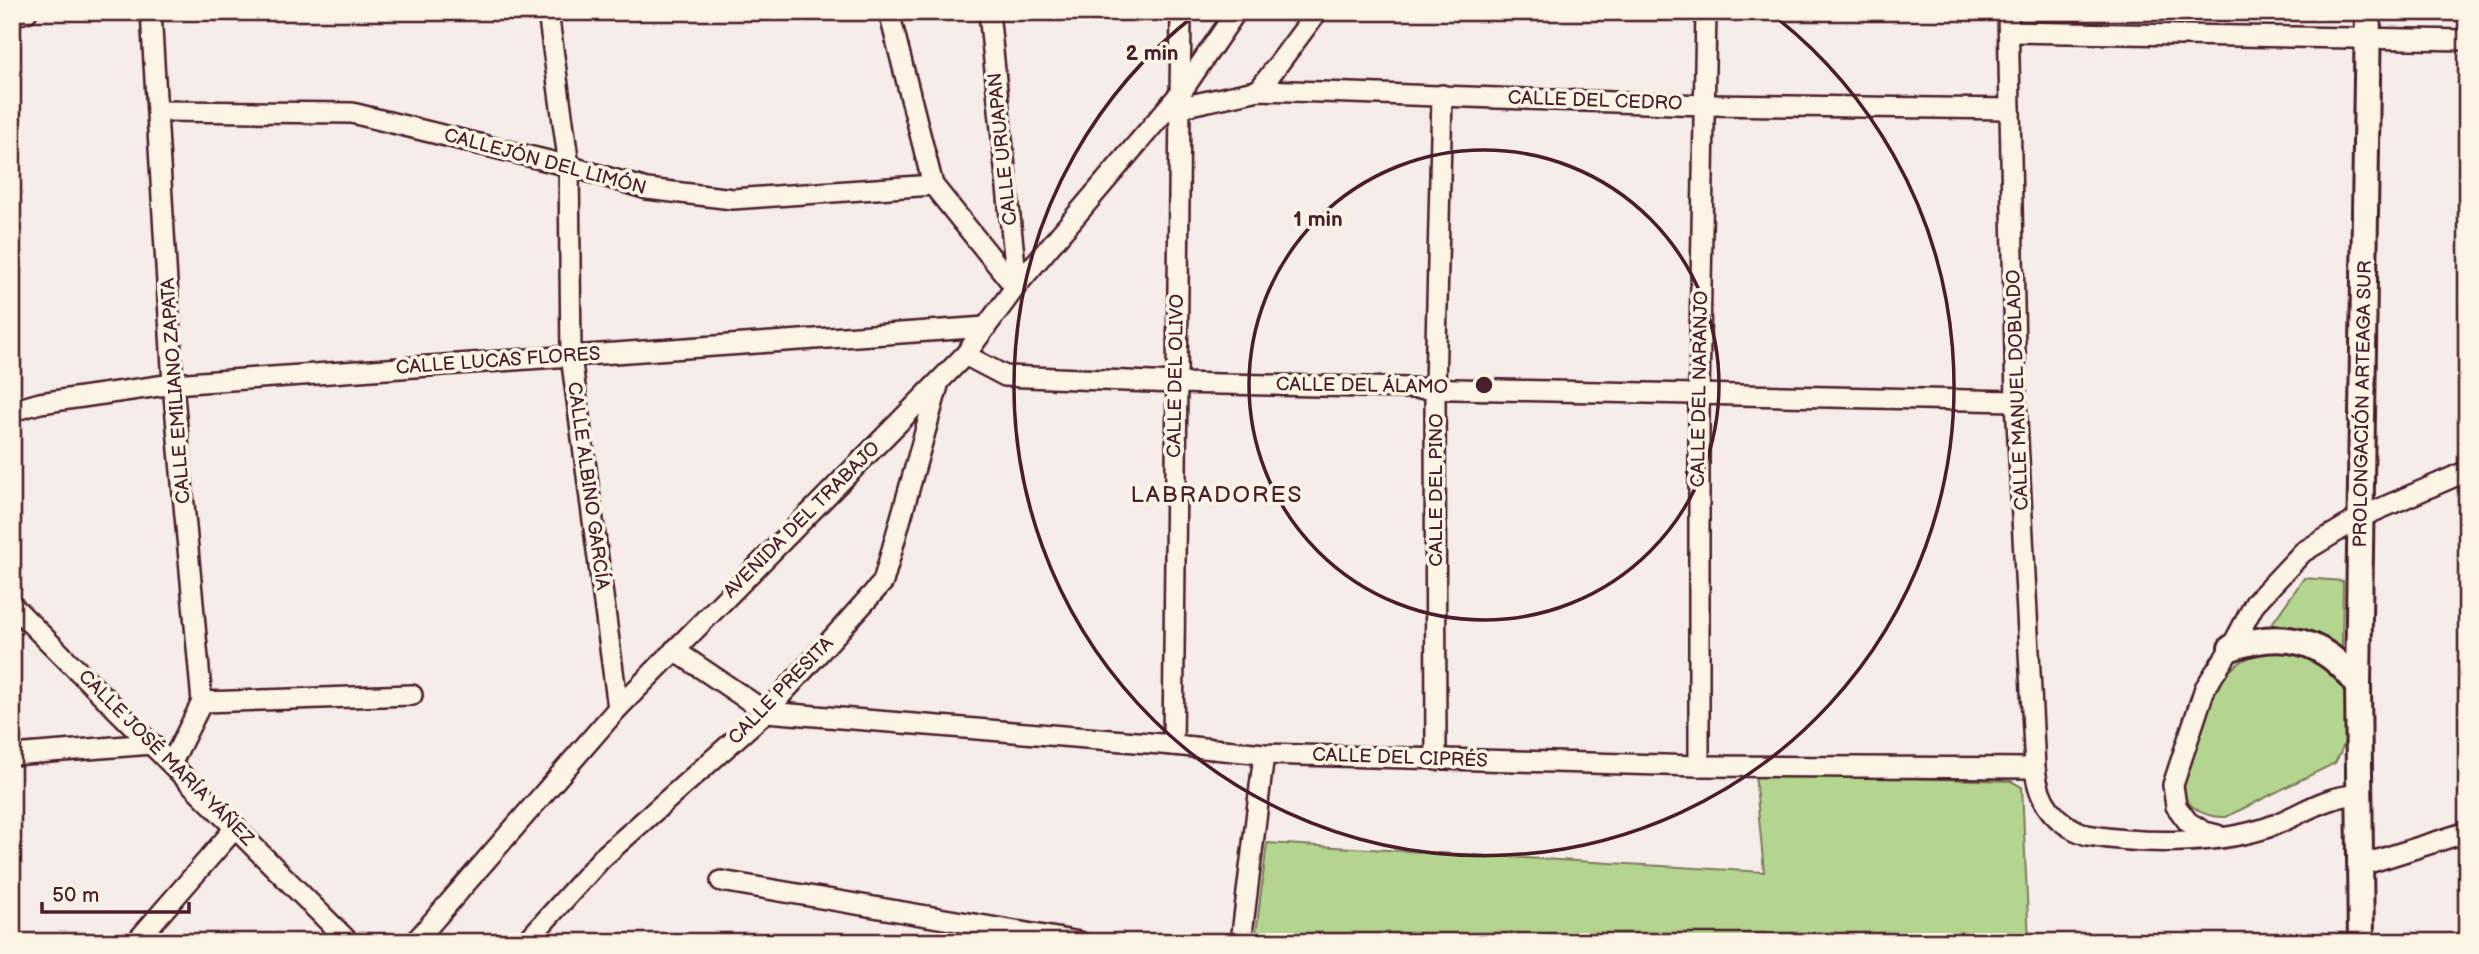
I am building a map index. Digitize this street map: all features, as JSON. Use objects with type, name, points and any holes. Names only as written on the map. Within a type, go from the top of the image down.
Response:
[{"type":"main road","name":"PROLONGACIÓN ARTEAGA SUR","points":[[2361,942],[2358,685],[2368,12]]},
{"type":"main road","points":[[2231,648],[2271,638],[2292,639],[2312,645],[2330,655],[2346,668],[2358,685]]},
{"type":"street","points":[[12,16],[27,12]]},
{"type":"street","name":"CALLE EMILIANO ZAPATA","points":[[151,12],[173,384],[202,702]]},
{"type":"street","name":"CALLE ALBINO GARCÍA","points":[[548,12],[569,166],[571,356],[618,708]]},
{"type":"street","points":[[889,12],[933,185],[1016,286]]},
{"type":"street","name":"CALLE URUAPAN","points":[[989,12],[1016,286]]},
{"type":"street","name":"CALLE DEL OLIVO","points":[[1173,745],[1181,12]]},
{"type":"street","name":"AVENIDA DEL TRABAJO","points":[[415,942],[618,708],[965,355],[1016,286],[1181,99],[1236,12]]},
{"type":"street","points":[[1259,90],[1317,12]]},
{"type":"street","name":"CALLE DEL NARANJO","points":[[1699,766],[1699,394],[1706,12]]},
{"type":"street","points":[[2009,22],[2467,40]]},
{"type":"street","name":"CALLE MANUEL DOBLADO","points":[[2009,22],[2016,401],[2035,768],[2040,795],[2056,818],[2075,831],[2099,837],[2181,841],[2224,836]]},
{"type":"street","name":"CALLE DEL CEDRO","points":[[1181,99],[1259,90],[1704,105],[2010,108]]},
{"type":"street","name":"CALLE DEL PINO","points":[[1436,760],[1436,388],[1442,95]]},
{"type":"street","name":"CALLEJÓN DEL LIMÓN","points":[[158,111],[352,113],[569,166],[647,189],[733,199],[933,185]]},
{"type":"street","name":"CALLE LUCAS FLORES","points":[[12,411],[40,403],[173,384],[986,327]]},
{"type":"street","name":"CALLE DEL ÁLAMO","points":[[965,355],[1005,376],[1176,383],[2016,401]]},
{"type":"street","name":"CALLE PRESITA","points":[[526,942],[602,858],[766,712],[883,582],[939,381]]},
{"type":"street","points":[[2359,795],[2328,799],[2266,828],[2224,836],[2205,832],[2188,822],[2176,806],[2173,785],[2205,688],[2231,648],[2255,603],[2303,552],[2361,517],[2467,471]]},
{"type":"street","name":"CALLE JOSÉ MARÍA YÁÑEZ","points":[[12,606],[172,762],[349,942]]},
{"type":"street","points":[[674,650],[766,712]]},
{"type":"street","points":[[172,762],[202,702],[412,695]]},
{"type":"street","name":"CALLE DEL CIPRÉS","points":[[766,712],[1264,754],[1699,766],[2035,768]]},
{"type":"street","points":[[16,759],[152,744]]},
{"type":"street","points":[[1241,942],[1264,754]]},
{"type":"street","points":[[136,942],[236,827]]},
{"type":"street","points":[[2359,866],[2467,832]]},
{"type":"street","points":[[720,881],[1080,942]]},
{"type":"green space","points":[[2304,578],[2343,581],[2342,648],[2308,630],[2271,625]]},
{"type":"green space","points":[[2274,650],[2297,653],[2316,661],[2331,672],[2341,686],[2347,703],[2349,722],[2345,742],[2335,763],[2226,817],[2201,812],[2183,795],[2181,777],[2211,699],[2222,680],[2237,664],[2254,655]]},
{"type":"green space","points":[[1755,774],[2011,781],[2022,787],[2029,942],[1255,942],[1267,843],[1764,872]]},
{"type":"district","name":"LABRADORES","points":[[1217,495]]}]
